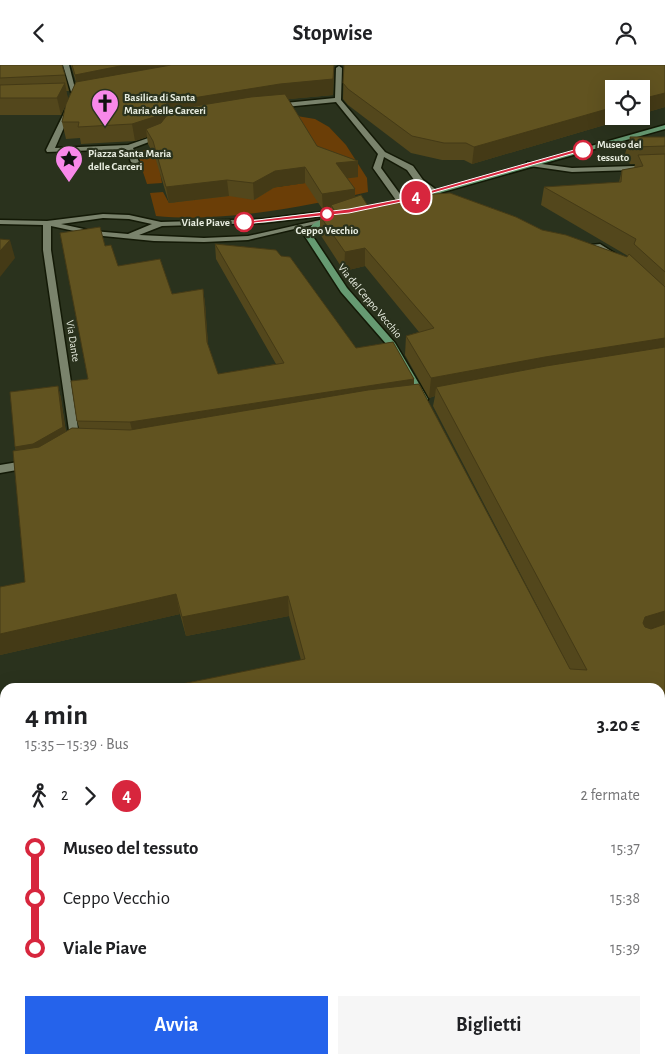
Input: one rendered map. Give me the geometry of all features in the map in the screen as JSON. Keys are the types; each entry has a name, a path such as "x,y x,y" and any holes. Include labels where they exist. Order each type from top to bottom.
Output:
{"street":[{"path":"66,65 75,95 50,150 129,147 160,136 164,129"},
{"path":"340,68 338,100 382,153 410,168 420,182 453,207"},
{"path":"67,95 83,93"},
{"path":"271,106 338,100"},
{"path":"393,202 435,193 530,164 665,127"},
{"path":"129,147 135,162"},
{"path":"382,153 378,168 401,201"},
{"path":"530,164 572,170 665,167"},
{"path":"0,222 47,223 103,216 129,217 161,224 263,221 353,210 320,222 248,238 154,239 93,233 47,223"},
{"name":"Via del Ceppo Vecchio","path":"320,222 312,228 308,235 321,259 344,291 392,345 425,402"},
{"name":"Via Dante","path":"47,223 46,243 76,443"},
{"path":"128,236 161,224"},
{"path":"575,249 600,247 612,254 625,266"},
{"path":"0,469 41,462"}],"shaded area":[{"path":"297,116 315,119 329,127 346,145 367,178 368,192 262,212 208,217 181,218 156,216 150,193 163,192 169,203 305,183"},
{"path":"151,149 170,152 160,172 162,183 147,184 136,151"}],"building":[{"path":"0,65 62,65 65,75 0,78"},
{"path":"72,65 125,65 75,75"},
{"path":"171,65 334,65 333,79 280,84 168,102 154,117 132,124 78,127 79,122 62,122 66,104 76,82"},
{"path":"344,65 665,65 665,93 650,97 650,80 605,80 605,110 474,147 466,143 444,143 412,136 348,89 343,83"},
{"path":"65,83 57,98 0,98 0,85"},
{"path":"285,94 317,146 358,161 336,163 355,189 322,194 305,167 275,171 253,183 227,180 166,187 153,141 146,129 161,123 171,110 251,97"},
{"path":"630,137 665,137 665,146 634,147"},
{"path":"665,154 665,272 634,244 636,239 544,187 621,182 622,170 643,166 638,155"},
{"path":"450,193 516,217 542,230 566,235 627,257 629,254 665,287 665,338 431,378 406,336 434,328 365,248 345,252 320,216 336,213 331,205 361,195 368,206 419,195"},
{"path":"100,227 105,246 111,245 118,266 160,259 172,294 203,289 207,342 218,374 284,363 215,244 276,250 281,256 290,257 356,348 393,342 414,379 130,422 77,421 71,381 88,379 60,233"},
{"path":"0,239 10,240 0,251"},
{"path":"665,347 665,611 645,617 643,623 645,627 651,629 665,624 665,683 187,683 305,659 288,596 182,617 176,594 0,634 0,587 25,582 13,451 39,447 72,428 130,430 368,390 419,384 570,669 587,670 436,387 546,366"},
{"path":"58,386 63,427 33,444 15,447 10,392"}],"bus line":[{"name":"4","path":"244,222 349,211 401,201 583,150"}],"place":[{"name":"Basilica di Santa Maria delle Carceri","path":"105,127"},
{"name":"Museo del tessuto","path":"583,150"},
{"name":"Piazza Santa Maria delle Carceri","path":"69,183"},
{"name":"Ceppo Vecchio","path":"327,214"},
{"name":"Viale Piave","path":"244,222"}]}
